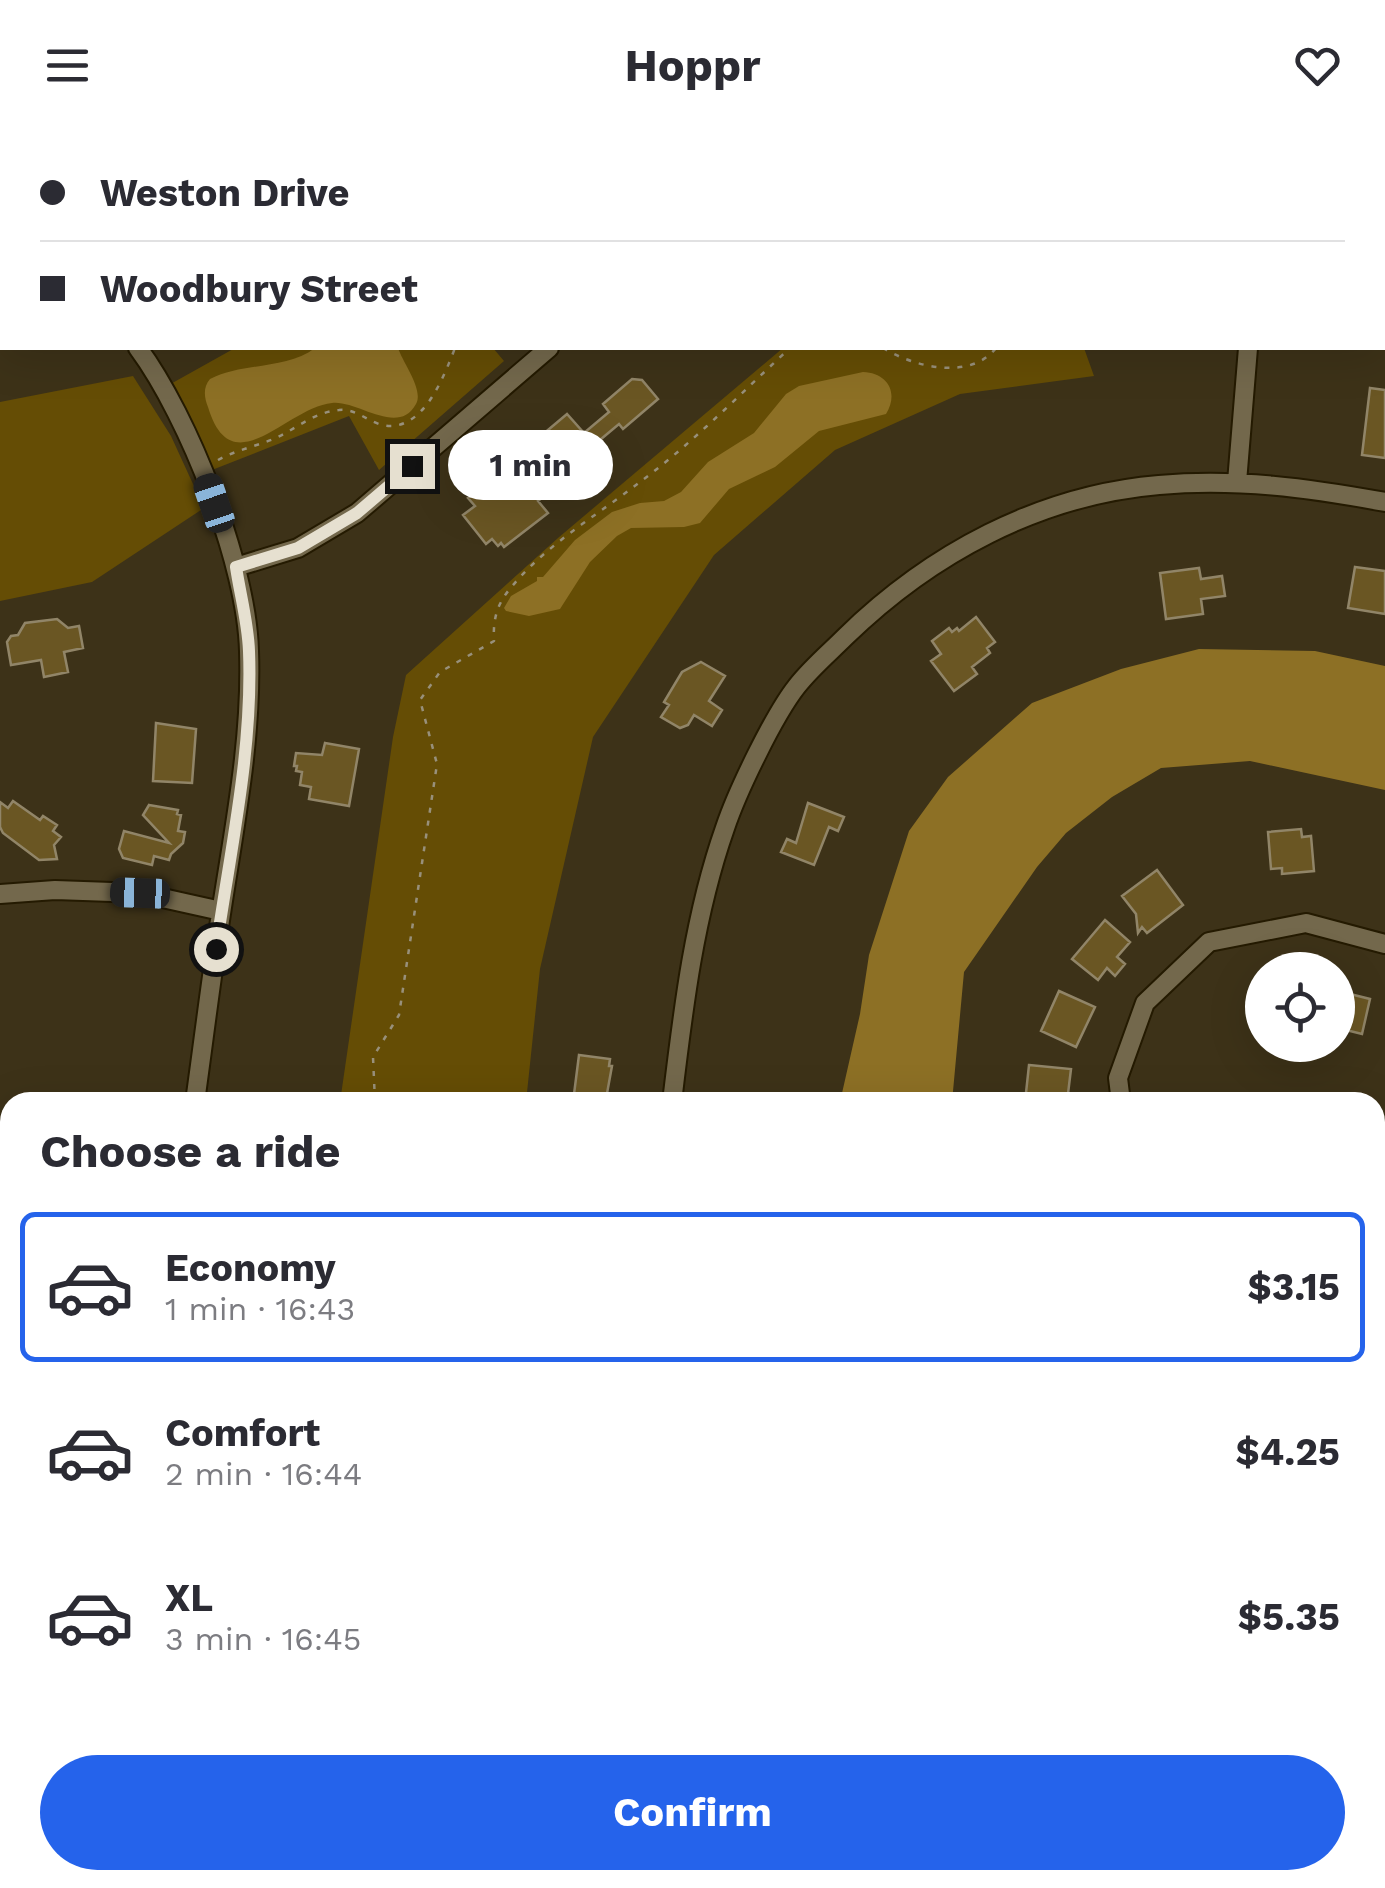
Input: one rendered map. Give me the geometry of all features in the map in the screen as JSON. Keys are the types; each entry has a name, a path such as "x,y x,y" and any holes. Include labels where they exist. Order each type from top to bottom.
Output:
{"street":[{"path":"139,350 190,438 236,567 250,648 240,794 195,1092"},
{"path":"236,567 298,548 357,513 547,350"},
{"path":"1237,482 1248,350"},
{"path":"673,1092 698,919 726,825 796,687 886,598 942,558 1030,514 1088,496 1157,485 1237,482 1303,486 1385,502"},
{"path":"0,894 55,890 140,893 222,911"},
{"path":"1119,1092 1118,1078 1145,1003 1209,942 1306,923 1385,944"}],"path":[{"path":"202,471 230,454 276,438 320,414 349,410 384,426 404,423 420,413 428,402 454,350"},
{"path":"375,1092 373,1057 399,1014 437,764 420,700 440,672 494,641 493,623 498,606 538,560 684,447 788,350"},
{"path":"887,350 899,358 939,368 971,364 995,350"}],"shaded area":[{"path":"231,350 495,350 504,361 379,470 349,416 212,470 167,386"},
{"path":"312,350 399,350 415,384 416,404 408,413 388,417 332,403 246,442 231,441 218,430 205,396 210,379"},
{"path":"781,350 1085,350 1094,376 960,394 835,450 714,555 593,737 540,969 527,1092 341,1092 393,737 406,675 558,538"},
{"path":"863,372 879,376 889,386 891,399 886,414 819,431 775,467 729,489 700,523 631,528 617,536 590,562 560,609 529,616 504,608 511,596 537,581 537,577 543,577 575,540 612,512 640,503 664,501 681,492 708,462 754,433 786,394 799,386"},
{"path":"133,376 171,436 204,508 92,582 0,601 0,402"},
{"path":"1199,649 1315,651 1385,666 1385,790 1250,761 1161,768 1112,797 1066,833 1037,867 964,972 953,1092 842,1092 869,955 909,831 948,777 1032,703 1121,669"}],"building":[{"path":"632,379 642,380 658,399 623,429 619,424 594,445 601,453 570,476 572,479 561,489 557,485 538,501 548,513 504,547 492,539 486,544 463,515 475,506 464,486 490,463 514,490 533,476 530,473 537,468 523,451 567,414 584,433 609,412 603,404"},
{"path":"1370,388 1385,390 1385,458 1362,455"},
{"path":"1355,567 1385,571 1385,614 1348,608"},
{"path":"1199,568 1201,579 1222,576 1225,596 1201,599 1203,614 1166,619 1160,573"},
{"path":"976,617 995,642 987,648 990,653 972,667 977,674 954,691 931,661 941,654 932,641 949,628 959,631"},
{"path":"57,619 68,628 79,626 83,648 64,652 68,672 44,677 41,660 11,665 7,642 11,636 18,635 25,623"},
{"path":"701,662 725,676 709,701 722,710 712,726 694,715 688,725 680,728 661,717 669,705 664,702 682,672"},
{"path":"156,723 196,729 192,783 153,781"},
{"path":"325,743 359,749 349,806 309,799 311,787 300,785 302,772 294,766 296,753 322,755"},
{"path":"13,801 40,820 43,816 57,825 53,831 61,837 54,845 57,859 39,860 3,833 0,802 8,808"},
{"path":"808,803 844,817 838,831 829,827 814,865 781,852 787,839 796,843"},
{"path":"149,805 178,810 178,831 185,832 183,843 169,860 154,856 152,865 123,858 119,849 124,831 169,843 143,815"},
{"path":"1301,829 1302,837 1311,836 1314,871 1282,874 1282,868 1271,869 1268,832"},
{"path":"1157,870 1183,905 1147,933 1142,927 1138,933 1136,914 1122,896"},
{"path":"1105,920 1130,942 1117,957 1125,964 1115,976 1107,968 1098,980 1072,959"},
{"path":"1059,991 1095,1007 1076,1047 1041,1031"},
{"path":"1355,995 1370,999 1362,1034 1355,1032"},
{"path":"579,1055 610,1059 607,1092 574,1092"},
{"path":"1029,1065 1071,1069 1068,1092 1026,1092"}],"route":[{"path":"216,949 247,722 250,648 236,567 298,548 357,513 412,466"}]}
